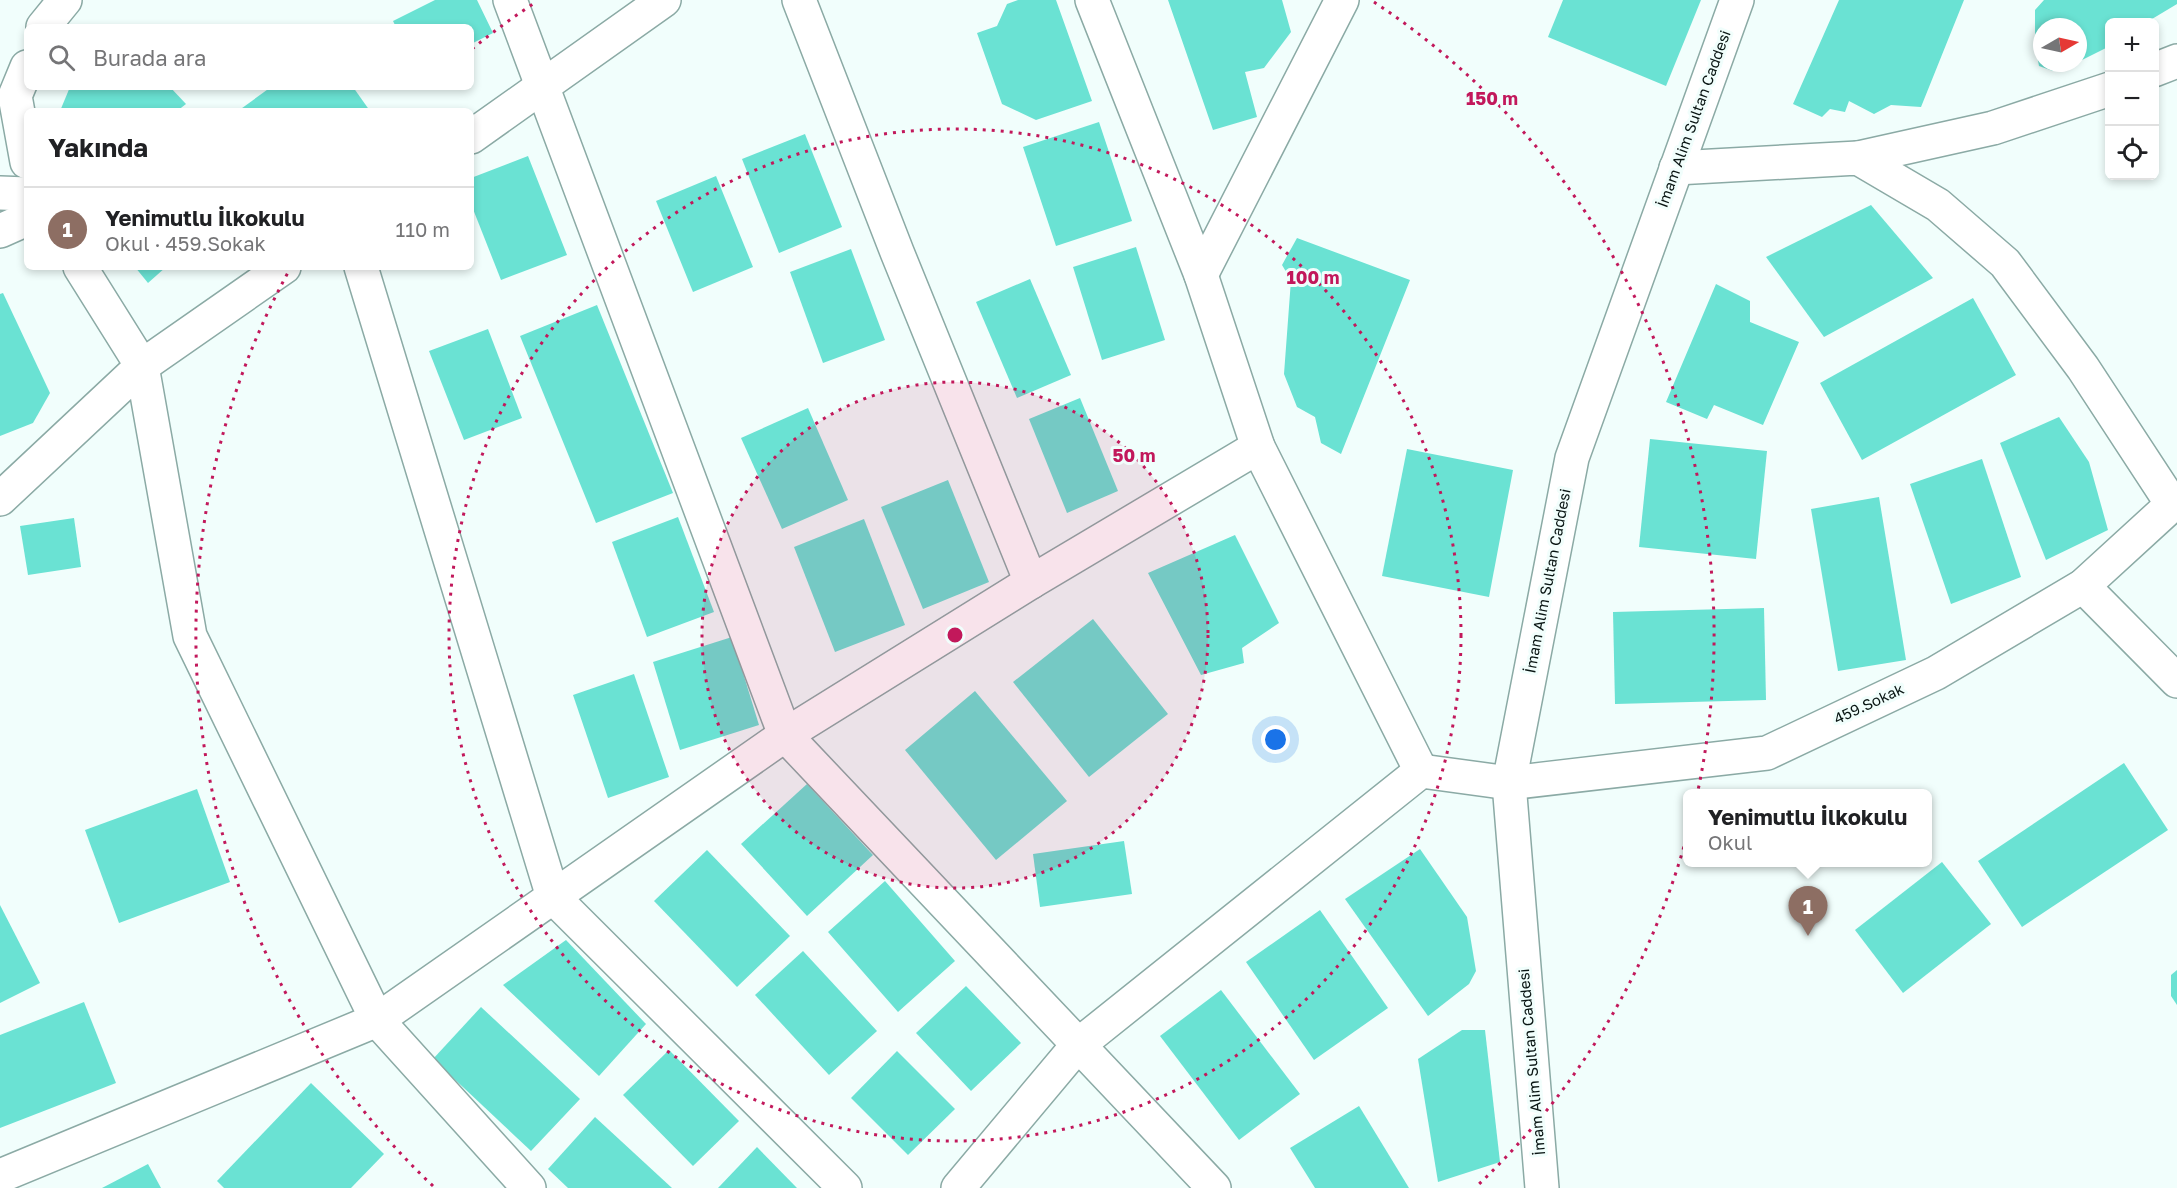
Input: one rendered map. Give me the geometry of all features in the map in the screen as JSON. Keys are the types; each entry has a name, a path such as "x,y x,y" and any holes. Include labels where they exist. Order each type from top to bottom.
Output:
{"street":[{"path":"45,24 65,0"},
{"path":"510,0 786,735 1077,1046 1214,1188"},
{"path":"474,135 664,0"},
{"path":"800,0 897,252 1031,582"},
{"path":"958,1188 1077,1046 1420,771 1258,447 1202,275 1092,0"},
{"path":"1202,275 1342,0"},
{"name":"İmam Alim Sultan Caddesi","path":"1542,1188 1509,783 1572,458 1737,0"},
{"path":"2159,68 2177,61"},
{"path":"14,82 24,144"},
{"path":"1676,168 1858,158 1994,128 2105,90"},
{"path":"1858,158 1938,205 2005,263 2083,368 2174,502"},
{"path":"0,193 24,194"},
{"path":"0,231 24,220"},
{"path":"82,270 142,366 190,636 377,1020 529,1188"},
{"path":"0,499 142,366 280,270"},
{"path":"362,270 553,897 845,1188"},
{"path":"0,1176 377,1020 786,735 1031,582 1258,447"},
{"name":"459.Sokak","path":"1420,771 1509,783 1767,753 1936,673 2083,586 2174,502"},
{"path":"2083,586 2177,681"}],"building":[{"path":"435,0 477,0 493,33 474,42 474,24 394,24 393,21"},
{"path":"1018,0 1056,0 1092,101 1036,120 1002,104 977,33 997,26 1007,4"},
{"path":"1168,0 1282,0 1291,32 1264,68 1245,72 1257,117 1213,130"},
{"path":"1563,0 1701,0 1666,86 1548,37"},
{"path":"1839,0 1964,0 1921,107 1891,105 1874,114 1849,101 1845,112 1830,109 1822,117 1793,104"},
{"path":"2044,0 2177,0 2177,4 2154,18 2105,18 2105,48 2087,58 2087,18 2035,18 2035,10"},
{"path":"69,90 173,90 186,104 181,108 61,108"},
{"path":"267,90 355,90 368,108 242,108"},
{"path":"1099,122 1132,221 1056,246 1023,147"},
{"path":"805,134 842,227 779,253 742,159"},
{"path":"528,156 567,255 501,280 474,212 474,177"},
{"path":"716,176 753,267 693,292 656,201"},
{"path":"1871,205 1933,278 1824,337 1766,257"},
{"path":"1297,238 1410,280 1341,454 1321,443 1315,417 1297,407 1284,374 1291,280 1282,265"},
{"path":"1136,247 1165,340 1102,360 1073,267"},
{"path":"851,249 885,340 823,363 790,272"},
{"path":"137,270 163,270 148,283"},
{"path":"1030,279 1071,375 1017,398 976,302"},
{"path":"1716,284 1750,301 1750,322 1799,342 1763,425 1714,405 1707,419 1666,402"},
{"path":"3,293 50,393 33,423 0,436 0,294"},
{"path":"1973,298 2016,375 1862,460 1820,383"},
{"path":"597,305 673,493 596,523 520,336"},
{"path":"488,329 522,418 464,440 429,351"},
{"path":"1080,398 1118,491 1067,513 1029,419"},
{"path":"808,408 848,500 782,529 741,438"},
{"path":"2059,417 2089,462 2108,530 2046,560 2000,443"},
{"path":"1650,439 1767,451 1756,559 1639,547"},
{"path":"1407,449 1513,470 1489,597 1382,576"},
{"path":"1982,459 2021,577 1951,604 1910,484"},
{"path":"948,480 989,582 923,609 881,507"},
{"path":"1879,497 1906,660 1838,671 1811,509"},
{"path":"678,517 714,612 647,637 612,542"},
{"path":"74,518 81,567 28,575 20,526"},
{"path":"864,519 905,625 835,652 794,547"},
{"path":"1235,535 1279,623 1242,648 1244,663 1201,675 1148,573"},
{"path":"1764,608 1766,700 1615,704 1613,612"},
{"path":"1093,619 1168,714 1089,777 1013,682"},
{"path":"732,637 759,725 680,750 653,662"},
{"path":"634,674 669,777 608,798 573,695"},
{"path":"975,691 1067,801 996,860 905,750"},
{"path":"2124,763 2168,830 2022,927 1978,861"},
{"path":"807,784 873,855 807,916 741,844"},
{"path":"197,789 230,882 119,923 85,830"},
{"path":"1124,841 1132,894 1040,907 1033,854"},
{"path":"1420,849 1467,917 1476,971 1469,984 1428,1016 1345,899"},
{"path":"707,850 790,936 737,987 654,901"},
{"path":"1942,862 1991,924 1903,993 1855,930"},
{"path":"885,881 955,961 898,1012 828,932"},
{"path":"0,905 40,983 0,1003"},
{"path":"1320,910 1388,1008 1314,1060 1246,962"},
{"path":"566,940 646,1024 599,1076 503,985"},
{"path":"803,951 877,1031 829,1075 755,995"},
{"path":"2177,970 2177,1005 2171,996 2171,975"},
{"path":"966,986 1021,1043 971,1091 916,1033"},
{"path":"1221,990 1300,1094 1239,1140 1160,1036"},
{"path":"84,1002 116,1083 0,1128 0,1035"},
{"path":"481,1007 580,1099 531,1151 433,1059"},
{"path":"1462,1030 1485,1030 1500,1162 1438,1182 1418,1059"},
{"path":"669,1050 739,1121 693,1166 623,1095"},
{"path":"897,1051 955,1109 908,1155 851,1098"},
{"path":"311,1083 384,1154 351,1188 224,1188 217,1181"},
{"path":"1359,1106 1409,1188 1315,1188 1290,1148"},
{"path":"595,1117 672,1188 568,1188 548,1169"},
{"path":"757,1147 797,1188 718,1188"},
{"path":"148,1164 161,1188 102,1188"}],"place":[{"name":"Yenimutlu İlkokulu","path":"1808,936"}]}
